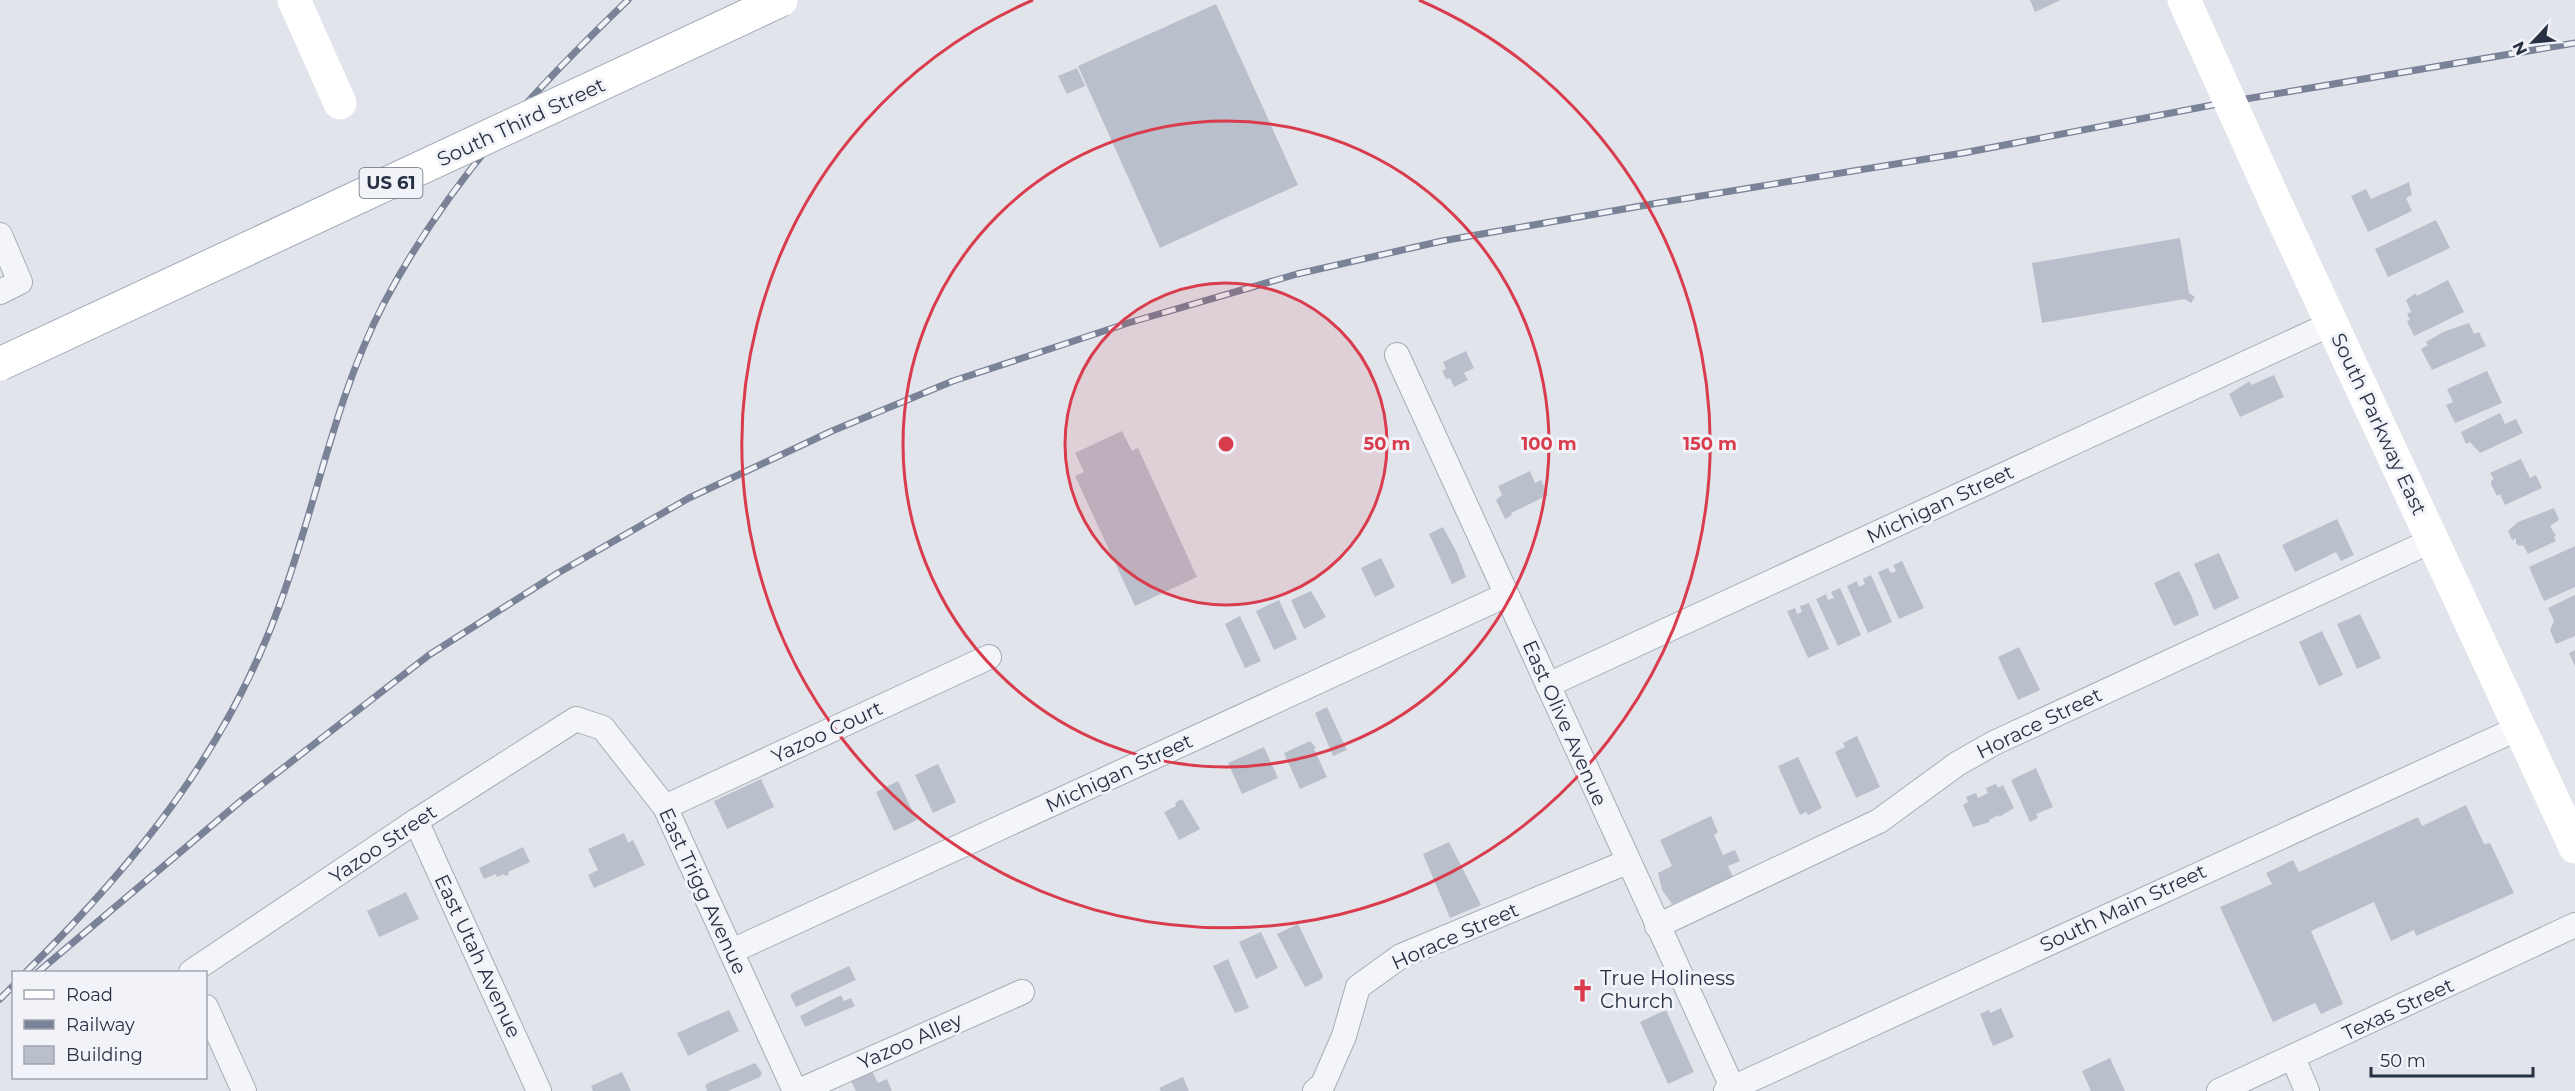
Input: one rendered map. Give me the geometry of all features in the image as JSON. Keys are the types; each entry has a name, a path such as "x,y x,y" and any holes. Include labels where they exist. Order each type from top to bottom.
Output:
{"main road":[{"path":"294,0 340,103"},
{"name":"South Third Street","path":"0,364 781,0"},
{"name":"South Parkway East","path":"2184,0 2277,206 2575,847"}],"street":[{"path":"0,235 21,282 0,292"},
{"name":"Michigan Street","path":"1548,685 2333,323"},
{"name":"East Olive Avenue","path":"1397,355 1731,1090"},
{"name":"Horace Street","path":"1657,926 1879,821 1957,764 1994,743 2433,540"},
{"name":"Michigan Street","path":"732,951 1506,595"},
{"name":"Yazoo Court","path":"665,807 989,657"},
{"name":"East Trigg Avenue","path":"576,719 603,728 665,807 797,1091"},
{"name":"Yazoo Street","path":"192,971 416,821 576,719"},
{"name":"South Main Street","path":"1731,1090 2521,727"},
{"name":"East Utah Avenue","path":"416,821 539,1091"},
{"name":"Horace Street","path":"1315,1091 1323,1084 1344,1035 1358,987 1401,956 1628,862"},
{"name":"Texas Street","path":"2219,1091 2575,925"},
{"name":"Yazoo Alley","path":"797,1091 1022,992"},
{"path":"207,1009 244,1091"},
{"path":"2293,1058 2307,1091"}],"building":[{"path":"2030,0 2061,0 2035,12"},
{"path":"1216,4 1298,185 1160,248 1078,66"},
{"path":"1077,68 1085,86 1067,94 1058,76"},
{"path":"2409,182 2412,195 2406,198 2412,211 2368,232 2351,196 2366,189 2371,199"},
{"path":"2436,220 2450,248 2388,277 2375,249"},
{"path":"2180,238 2189,293 2195,297 2191,303 2185,299 2042,323 2032,263"},
{"path":"2448,280 2464,312 2414,336 2407,321 2410,320 2407,314 2411,312 2406,300 2416,293 2417,296"},
{"path":"2469,323 2474,334 2479,332 2486,346 2432,370 2421,349 2428,345 2426,342 2443,332"},
{"path":"1466,351 1474,368 1464,373 1468,380 1454,387 1450,378 1446,379 1442,371 1446,369 1443,362"},
{"path":"2487,371 2502,403 2455,423 2446,405 2453,402 2447,389"},
{"path":"2274,375 2284,397 2240,417 2229,394 2250,381 2251,385"},
{"path":"2500,413 2505,424 2516,419 2523,433 2480,453 2470,442 2466,444 2461,432"},
{"path":"1122,431 1132,451 1138,448 1197,577 1135,606 1075,476 1084,472 1075,453"},
{"path":"2521,459 2530,478 2536,475 2542,488 2505,505 2500,494 2497,496 2491,484 2494,479 2490,473"},
{"path":"1530,471 1535,483 1541,480 1548,495 1511,513 1512,515 1505,519 1496,500 1502,495 1498,486"},
{"path":"2554,508 2559,520 2550,526 2556,536 2554,537 2556,541 2528,554 2523,545 2516,544 2516,538 2512,540 2508,531 2518,522"},
{"path":"2337,519 2354,555 2341,561 2336,552 2295,572 2282,545"},
{"path":"1443,527 1457,553 1466,577 1452,584 1429,534"},
{"path":"2575,546 2575,587 2544,601 2529,567"},
{"path":"2219,553 2239,598 2214,610 2194,564"},
{"path":"1381,558 1395,587 1375,597 1361,568"},
{"path":"1902,561 1924,608 1899,619 1878,572 1888,568 1891,573 1896,571 1893,565"},
{"path":"2179,571 2199,615 2174,626 2154,583"},
{"path":"1871,575 1892,622 1868,633 1847,586 1857,581 1859,587 1865,584 1863,579"},
{"path":"1840,588 1861,635 1838,646 1816,599 1826,594 1828,600 1834,598 1831,592"},
{"path":"1311,591 1326,617 1304,629 1291,600"},
{"path":"2575,595 2575,636 2556,644 2550,630 2554,621 2548,608"},
{"path":"1279,600 1297,639 1274,650 1256,611"},
{"path":"1809,603 1829,649 1808,658 1787,611 1795,608 1797,614 1802,612 1800,606"},
{"path":"2360,614 2381,658 2357,669 2337,624"},
{"path":"1240,616 1261,661 1245,668 1225,624"},
{"path":"2322,631 2343,675 2319,686 2299,642"},
{"path":"2019,647 2040,690 2018,700 1998,657"},
{"path":"2575,650 2575,666 2569,653"},
{"path":"1327,707 1347,750 1333,756 1315,713"},
{"path":"1857,736 1880,787 1856,798 1835,752 1845,747 1843,743"},
{"path":"1310,741 1316,748 1314,749 1327,777 1300,789 1284,753"},
{"path":"1264,747 1278,778 1242,794 1228,763"},
{"path":"1798,757 1822,808 1808,815 1806,812 1800,815 1778,766"},
{"path":"938,764 956,802 933,813 915,775"},
{"path":"2036,768 2053,807 2036,814 2038,818 2030,822 2011,780"},
{"path":"761,779 774,807 727,829 714,801"},
{"path":"898,781 917,820 894,831 876,792"},
{"path":"1996,784 1998,788 2003,785 2014,808 1989,820 1990,822 1973,827 1963,805 1968,802 1966,797 1976,793 1978,798 1988,793 1986,788"},
{"path":"1182,799 1200,829 1179,840 1164,812 1176,806 1175,803"},
{"path":"2466,805 2484,844 2490,843 2514,893 2416,936 2414,930 2391,941 2374,902 2311,931 2343,1004 2321,1014 2315,1003 2273,1022 2220,907 2272,884 2266,873 2293,860 2299,872 2418,817 2422,826"},
{"path":"1711,816 1718,832 1714,835 1723,855 1735,850 1740,861 1728,866 1733,877 1672,904 1662,890 1658,873 1672,866 1660,840"},
{"path":"624,833 628,843 633,840 645,865 594,888 588,875 598,870 588,849"},
{"path":"1449,842 1481,905 1450,918 1423,854"},
{"path":"523,847 530,862 508,872 509,875 504,874 497,877 496,874 484,879 479,868"},
{"path":"406,892 419,919 379,937 367,911"},
{"path":"1298,924 1323,976 1322,979 1305,987 1277,934"},
{"path":"1261,932 1278,968 1256,979 1239,942"},
{"path":"1228,959 1249,1008 1235,1013 1213,966"},
{"path":"849,966 856,980 796,1007 790,995"},
{"path":"841,995 844,1001 851,998 855,1006 805,1027 800,1016"},
{"path":"2001,1008 2014,1037 1993,1046 1980,1014"},
{"path":"729,1010 739,1031 688,1056 677,1033"},
{"path":"1666,1010 1694,1072 1668,1084 1640,1022"},
{"path":"2110,1058 2125,1091 2091,1091 2082,1071"},
{"path":"755,1063 762,1073 760,1077 728,1091 707,1091 705,1085 710,1082"},
{"path":"871,1069 878,1083 887,1079 892,1091 856,1091 850,1079"},
{"path":"622,1072 631,1091 593,1091 591,1086"},
{"path":"1183,1077 1189,1091 1161,1091 1159,1088"}],"railway":[{"path":"27,971 67,931 141,846 206,755 234,706 259,655 281,601 352,375 384,303 409,259 435,218 493,141 558,70 628,0"},
{"path":"39,971 242,800 429,655 558,573 689,498 832,431 953,381 1128,323 1297,274 1442,241 1963,153 2228,102 2575,43"},
{"path":"0,999 12,987"}],"place":[{"name":"True Holiness Church","path":"1582,990"}]}
